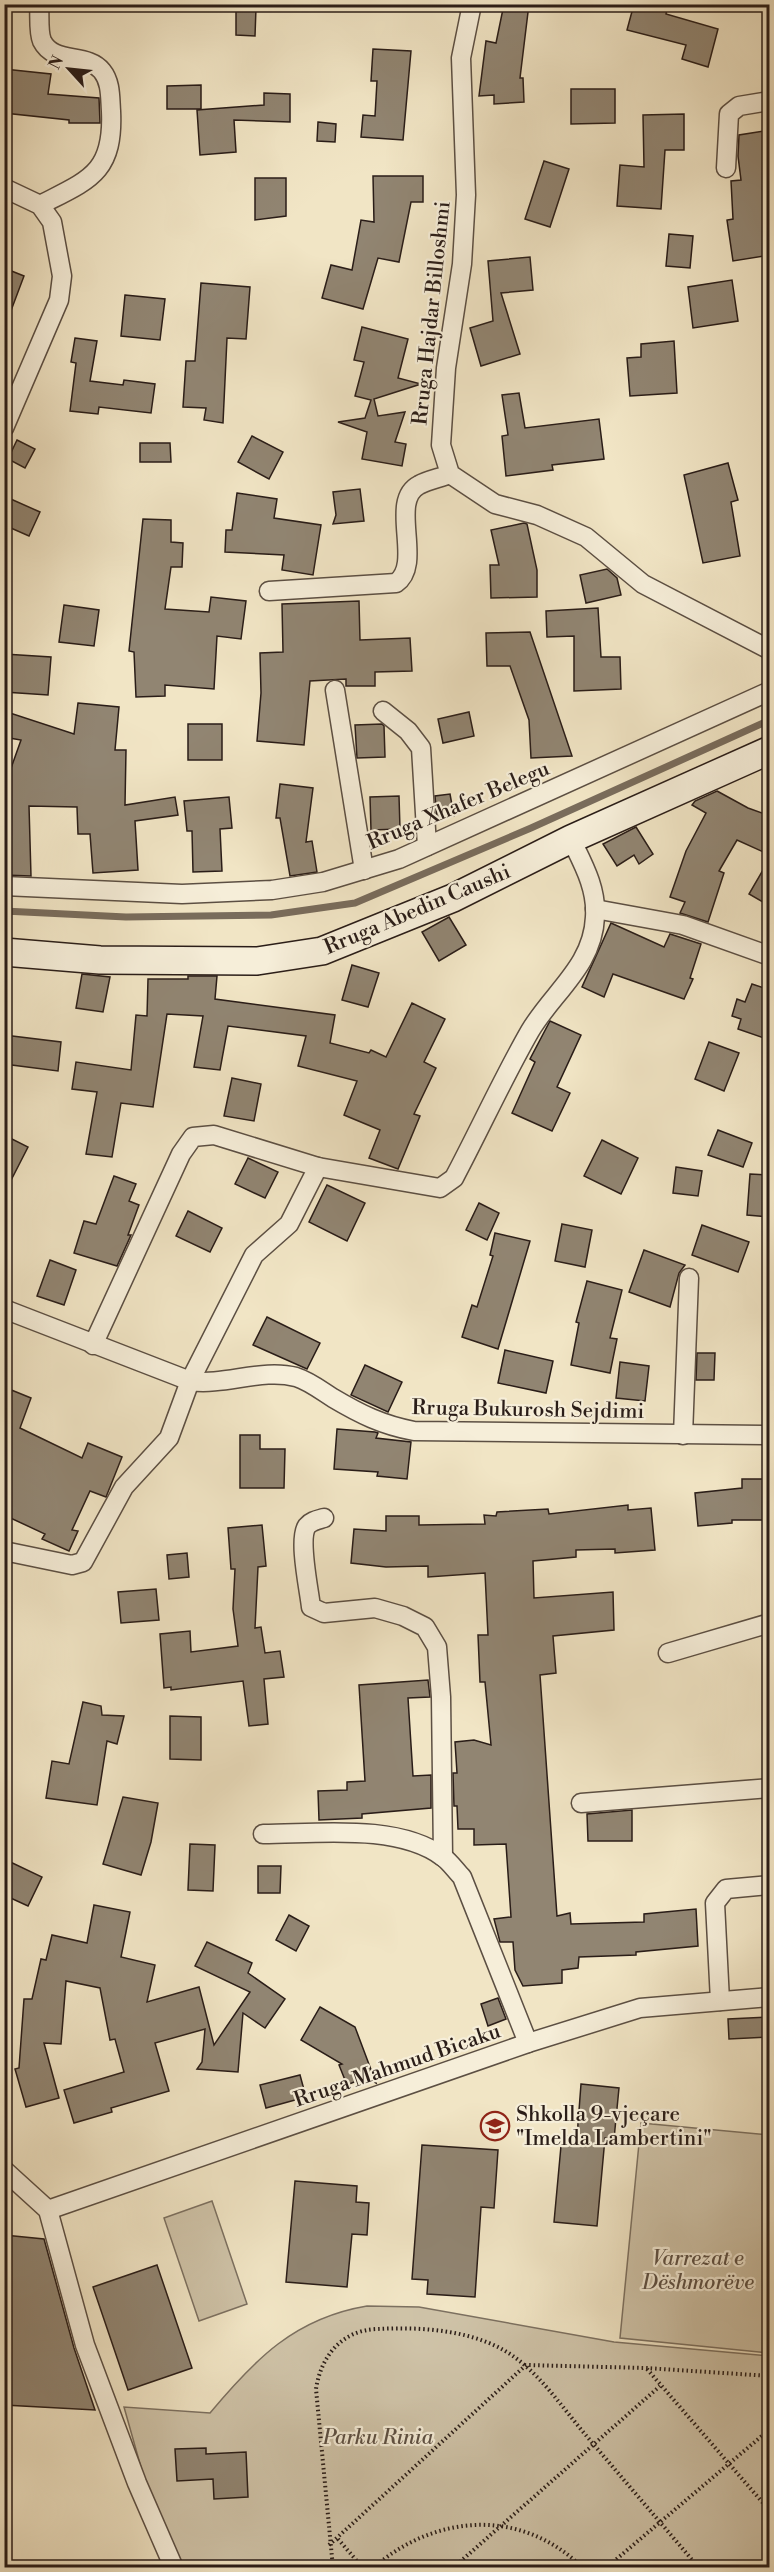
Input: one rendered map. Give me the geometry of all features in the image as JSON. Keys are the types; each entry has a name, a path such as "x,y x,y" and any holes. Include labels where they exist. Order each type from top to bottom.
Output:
{"main road":[{"name":"Rruga Abedin Caushi","path":"4,952 100,960 257,961 322,951 453,898 571,839 770,750"}],"street":[{"path":"39,4 41,41 50,51 60,56 93,63 102,70 109,84 111,120 109,149 101,166 90,179 40,205"},
{"name":"Rruga Hajdar Billoshmi","path":"450,474 441,446 447,368 462,264 466,195 461,58 472,4"},
{"path":"726,168 729,114 733,109 770,101"},
{"path":"4,188 40,205 52,222 62,276 59,300 4,428"},
{"path":"269,591 396,583 403,578 407,566 406,512 409,497 417,485 450,474 495,504 537,514 586,537 643,584 770,650"},
{"path":"335,690 364,870"},
{"name":"Rruga Xhafer Belegu","path":"4,885 182,894 261,891 323,882 399,859 770,691"},
{"path":"383,711 408,731 421,748 427,846"},
{"path":"93,1345 181,1154 193,1137 214,1135 318,1167 440,1188 447,1186 454,1178 531,1029 580,967 591,940 595,909 592,884 571,839"},
{"path":"595,909 683,925 770,956"},
{"path":"4,1551 72,1565 83,1562 124,1487 169,1438 190,1381 254,1255 289,1224 318,1167"},
{"path":"683,1435 689,1278"},
{"name":"Rruga Bukurosh Sejdimi","path":"4,1309 190,1381 206,1383 282,1374 299,1378 367,1418 385,1426 414,1431 770,1435"},
{"path":"324,1518 312,1522 305,1528 303,1540 311,1606 324,1613 375,1608 403,1616 425,1627 437,1647 441,1697 443,1857"},
{"path":"668,1653 770,1623"},
{"path":"581,1803 770,1788"},
{"path":"263,1834 388,1835 417,1844 443,1857 462,1877 528,2043"},
{"path":"720,2001 715,1903 726,1889 770,1885"},
{"name":"Rruga Mahmud Bicaku","path":"48,2210 528,2043 640,2008 770,1997"},
{"path":"4,2170 48,2210 85,2345 137,2483 174,2568"}],"path":[{"path":"333,2568 329,2545 316,2389 319,2370 339,2341 372,2329 420,2328 484,2342 526,2365 699,2568"},
{"path":"329,2545 526,2365 646,2368 770,2376"},
{"path":"646,2368 770,2511"},
{"path":"453,2568 498,2526 660,2386"},
{"path":"606,2568 770,2428"},
{"path":"373,2568 408,2542 442,2528 469,2524 524,2531 549,2542 583,2568"},
{"path":"338,2539 363,2568"}],"green space":[{"name":"Varrezat e Dëshmorëve","path":"641,2123 769,2135 769,2353 620,2338"},
{"path":"212,2201 247,2304 199,2321 164,2218"},
{"name":"Parku Rinia","path":"367,2306 419,2307 614,2342 769,2356 769,2567 183,2567 144,2478 124,2407 210,2413 243,2375 278,2344 318,2320"}],"building":[{"path":"504,4 529,4 520,78 523,78 524,102 494,104 494,95 479,96 486,41 496,43"},
{"path":"634,4 668,4 666,14 718,29 708,67 682,59 686,45 627,30"},
{"path":"236,7 256,8 255,36 236,35"},
{"path":"373,49 411,51 403,140 361,137 363,115 375,116 377,81 371,81"},
{"path":"4,69 51,74 48,94 99,98 100,123 69,123 69,120 4,113"},
{"path":"201,85 201,109 167,109 167,86"},
{"path":"571,89 615,89 615,123 571,124"},
{"path":"264,93 290,94 290,122 234,120 236,152 200,155 197,110 264,105"},
{"path":"684,114 684,150 665,150 661,209 617,206 620,165 644,167 643,115"},
{"path":"318,122 336,124 335,142 317,141"},
{"path":"770,130 770,172 767,172 770,255 733,261 727,220 733,219 731,181 741,180 738,156 739,135"},
{"path":"544,161 569,169 550,227 525,219"},
{"path":"373,176 423,176 423,202 411,202 399,262 378,258 363,309 322,298 331,265 352,270 361,220 374,222"},
{"path":"255,178 286,178 286,216 255,220"},
{"path":"669,234 693,236 690,268 666,266"},
{"path":"530,257 533,290 501,293 520,354 481,366 470,328 493,321 488,261"},
{"path":"4,268 24,276 6,324 4,323"},
{"path":"732,280 738,321 693,328 688,287"},
{"path":"201,283 250,287 246,339 227,338 223,423 204,420 206,408 183,407 186,361 195,361"},
{"path":"125,295 165,299 160,340 121,336"},
{"path":"362,327 408,339 398,378 421,384 374,399 378,416 405,412 395,442 406,444 402,466 362,459 367,432 338,422 365,418 371,400 355,396 364,362 354,360"},
{"path":"75,338 97,341 90,381 123,385 124,380 155,384 151,413 99,407 98,414 70,411 76,363 71,362"},
{"path":"674,341 677,393 630,396 627,358 641,357 641,344"},
{"path":"519,393 525,428 599,419 604,459 552,465 553,470 506,476 502,436 508,435 502,395"},
{"path":"252,436 283,452 269,479 238,462"},
{"path":"17,440 35,449 25,468 8,459"},
{"path":"140,443 170,443 171,462 140,462"},
{"path":"728,463 738,500 731,502 740,556 703,563 684,475"},
{"path":"360,489 364,521 333,524 336,515 333,492"},
{"path":"237,493 277,499 274,518 321,525 313,575 282,570 284,555 225,552 226,530 232,530"},
{"path":"4,496 40,512 29,536 4,525"},
{"path":"143,519 171,520 171,542 183,543 182,567 171,567 165,609 209,612 211,597 246,601 241,639 217,636 214,689 165,685 165,696 136,697 134,652 129,651"},
{"path":"527,524 537,570 537,597 491,598 490,565 499,565 491,530"},
{"path":"607,569 617,578 621,595 586,603 580,575"},
{"path":"359,601 360,640 410,638 412,671 375,672 375,686 346,686 346,679 310,681 304,745 257,741 261,693 260,653 283,652 282,604"},
{"path":"64,605 99,610 94,646 59,642"},
{"path":"598,608 601,657 620,657 621,689 574,691 574,636 547,637 546,611"},
{"path":"530,632 572,756 531,758 529,720 510,666 487,666 486,633"},
{"path":"4,654 51,657 48,695 4,692"},
{"path":"78,703 119,707 115,750 126,750 125,805 175,797 178,815 135,821 138,870 93,873 90,834 78,834 77,807 29,806 31,876 4,875 4,772 10,771 21,740 4,737 4,711 74,734"},
{"path":"469,712 474,736 443,743 438,719"},
{"path":"188,724 222,724 222,760 188,760"},
{"path":"382,724 384,726 385,757 357,758 355,725"},
{"path":"280,784 313,788 306,842 312,841 317,872 290,876 280,818 276,818"},
{"path":"717,791 748,808 770,816 770,855 737,840 719,871 724,873 708,922 680,913 685,902 670,897 686,851 706,813 692,805 695,801"},
{"path":"450,794 454,816 437,819 435,796"},
{"path":"399,796 400,829 371,830 370,797"},
{"path":"229,797 232,828 220,829 222,871 193,872 192,831 187,831 184,801"},
{"path":"636,827 653,854 639,864 634,855 617,866 603,844"},
{"path":"770,858 770,906 749,894"},
{"path":"449,917 466,945 439,961 422,932"},
{"path":"611,923 664,947 670,934 701,944 690,978 693,979 684,999 613,974 604,997 582,987"},
{"path":"352,965 379,973 368,1007 342,1000"},
{"path":"82,974 110,977 103,1012 76,1008"},
{"path":"188,976 217,976 215,999 335,1015 330,1043 369,1053 371,1050 386,1057 412,1003 445,1019 424,1062 436,1068 414,1114 420,1116 398,1169 369,1158 380,1130 344,1115 357,1081 298,1066 306,1036 228,1026 220,1070 194,1067 203,1016 167,1014 153,1107 121,1103 112,1157 86,1154 97,1092 72,1089 76,1062 131,1070 136,1015 147,1016 148,979 188,979"},
{"path":"752,984 770,990 770,1040 738,1029 741,1019 732,1016 737,999 745,1002"},
{"path":"550,1021 581,1035 557,1087 570,1093 552,1131 512,1113 535,1062 530,1059"},
{"path":"4,1035 61,1042 58,1071 4,1064"},
{"path":"709,1042 739,1053 724,1091 695,1079"},
{"path":"232,1078 261,1084 254,1121 224,1116"},
{"path":"718,1130 752,1143 743,1167 708,1155"},
{"path":"4,1135 28,1147 4,1194"},
{"path":"602,1140 638,1158 621,1194 584,1176"},
{"path":"248,1158 278,1172 265,1198 235,1184"},
{"path":"676,1167 702,1171 698,1196 673,1193"},
{"path":"750,1174 770,1175 770,1217 747,1215"},
{"path":"114,1176 136,1184 129,1201 139,1205 128,1235 131,1235 117,1266 74,1253 84,1221 96,1224"},
{"path":"327,1185 365,1203 347,1241 309,1222"},
{"path":"479,1203 499,1213 487,1240 466,1230"},
{"path":"188,1211 222,1228 210,1252 176,1236"},
{"path":"562,1224 592,1230 585,1267 555,1261"},
{"path":"702,1225 749,1242 738,1272 692,1255"},
{"path":"495,1233 530,1241 498,1349 462,1337 472,1305 477,1307 493,1256 490,1255"},
{"path":"644,1250 685,1265 679,1273 670,1307 629,1292"},
{"path":"50,1260 76,1270 64,1305 37,1296"},
{"path":"587,1281 622,1290 610,1338 617,1339 610,1373 571,1365 579,1323 576,1322"},
{"path":"267,1317 320,1343 307,1369 253,1345"},
{"path":"505,1350 553,1361 546,1393 498,1383"},
{"path":"697,1353 715,1353 714,1380 696,1380"},
{"path":"620,1362 649,1366 645,1401 616,1398"},
{"path":"365,1365 402,1382 388,1412 351,1395"},
{"path":"4,1387 31,1398 20,1428 82,1458 88,1443 122,1457 106,1497 90,1491 72,1530 78,1531 69,1551 42,1539 45,1534 4,1515"},
{"path":"337,1429 375,1432 378,1433 376,1438 411,1442 407,1479 377,1476 378,1472 334,1469"},
{"path":"240,1435 260,1435 260,1449 285,1449 284,1488 240,1488"},
{"path":"742,1479 770,1479 770,1520 732,1520 732,1523 698,1526 695,1493 742,1488"},
{"path":"628,1505 628,1510 651,1508 655,1550 615,1553 615,1549 576,1550 576,1557 533,1561 534,1598 613,1592 614,1630 553,1636 556,1673 540,1675 557,1916 570,1913 571,1924 644,1922 644,1914 696,1909 698,1946 636,1952 636,1955 579,1957 578,1968 562,1970 562,1983 523,1986 515,1970 513,1942 500,1942 494,1919 511,1917 506,1844 474,1845 474,1829 458,1829 457,1806 454,1806 453,1773 457,1773 455,1742 474,1740 491,1745 485,1682 480,1682 478,1635 488,1635 485,1573 428,1577 428,1566 386,1567 351,1563 354,1529 386,1531 386,1516 419,1516 419,1525 485,1524 484,1515 496,1516 497,1512 548,1509 549,1514"},
{"path":"262,1525 266,1566 258,1567 255,1628 261,1627 265,1653 280,1651 284,1677 264,1679 268,1724 249,1726 243,1681 171,1690 171,1687 164,1688 160,1634 190,1631 191,1652 238,1646 233,1609 235,1569 231,1569 228,1528"},
{"path":"187,1553 189,1577 169,1579 167,1555"},
{"path":"156,1589 159,1620 121,1623 118,1592"},
{"path":"428,1680 430,1697 408,1698 413,1776 431,1775 431,1808 362,1814 362,1818 319,1820 318,1791 347,1790 347,1782 365,1781 359,1685"},
{"path":"83,1702 101,1706 102,1715 124,1716 117,1744 107,1741 97,1805 46,1798 52,1761 69,1764"},
{"path":"170,1716 201,1717 201,1760 170,1759"},
{"path":"123,1797 158,1803 151,1842 141,1875 103,1864"},
{"path":"632,1810 632,1841 588,1841 587,1814"},
{"path":"190,1844 215,1845 213,1891 188,1890"},
{"path":"4,1859 42,1877 28,1906 4,1895"},
{"path":"258,1866 281,1866 280,1893 258,1893"},
{"path":"94,1905 130,1912 121,1957 155,1965 147,2002 199,1987 214,2045 250,1992 195,1966 207,1942 252,1963 248,1973 285,1999 265,2028 243,2013 238,2072 197,2069 202,2062 205,2029 155,2043 169,2091 111,2108 112,2112 74,2123 64,2090 124,2072 115,2039 110,2040 100,1988 66,1981 61,2044 44,2043 59,2098 26,2107 15,2069 19,2068 24,1999 32,1999 41,1959 46,1960 52,1935 87,1943"},
{"path":"289,1915 309,1926 296,1951 276,1940"},
{"path":"498,1998 506,2019 488,2026 481,2004"},
{"path":"320,2007 355,2027 376,2083 366,2077 347,2085 339,2065 342,2064 301,2040"},
{"path":"770,2017 770,2037 729,2039 728,2019"},
{"path":"300,2075 306,2097 266,2108 260,2085"},
{"path":"581,2084 619,2088 614,2139 605,2138 597,2226 554,2222 562,2135 577,2137"},
{"path":"422,2145 498,2150 494,2208 481,2207 475,2297 427,2294 428,2280 412,2279"},
{"path":"295,2181 357,2186 356,2202 369,2203 367,2235 352,2234 347,2287 286,2282"},
{"path":"4,2235 44,2239 74,2348 95,2410 4,2405"},
{"path":"157,2265 192,2368 128,2390 93,2287"},
{"path":"206,2448 206,2454 246,2452 248,2497 214,2499 213,2479 177,2481 175,2449"}],"waterway":[{"path":"4,911 126,917 271,915 355,903 531,828 770,720"}],"place":[{"name":"Shkolla 9-vjeçare \"Imelda Lambertini\"","path":"495,2126"}]}
